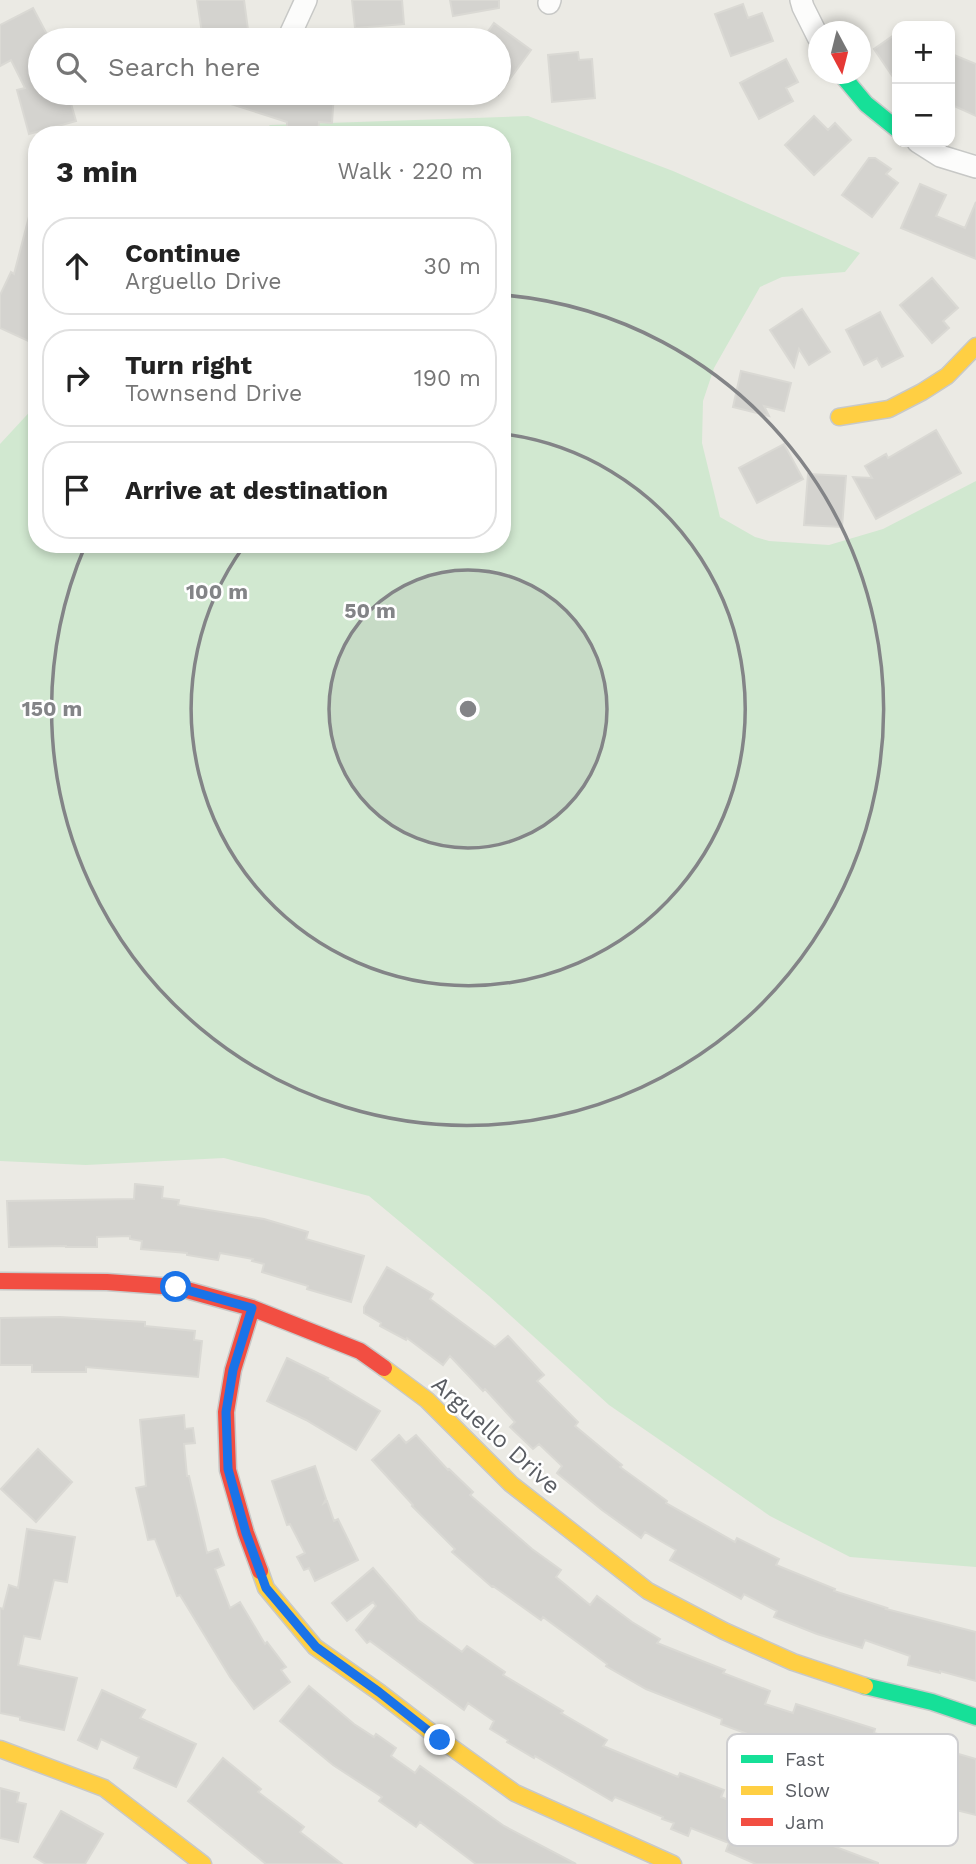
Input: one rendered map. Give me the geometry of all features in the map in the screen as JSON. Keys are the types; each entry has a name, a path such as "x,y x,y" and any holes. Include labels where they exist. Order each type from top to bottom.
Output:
{"street":[{"path":"293,28 306,0"},
{"path":"801,0 810,21"},
{"path":"848,84 876,116 892,126"},
{"path":"926,147 940,156 976,167"},
{"path":"839,416 889,410 947,376 976,346"},
{"name":"Arguello Drive","path":"0,1281 107,1282 176,1287 252,1308 360,1351 427,1400 511,1484 648,1591 724,1631 793,1662 862,1685 976,1717"},
{"path":"252,1308 233,1370 226,1412 228,1469 246,1533 266,1588 316,1647 515,1793 673,1864"},
{"path":"0,1749 104,1788 203,1864"}],"green space":[{"path":"528,116 673,171 860,253 845,272 782,277 760,287 714,368 703,401 702,443 720,517 755,537 769,541 829,545 883,529 976,481 976,1567 850,1557 770,1516 609,1405 489,1296 369,1196 224,1158 86,1165 0,1161 0,444 28,414 28,553 511,553 511,126 270,125"}],"building":[{"path":"197,0 244,0 248,28 201,28"},
{"path":"352,0 402,0 404,24 355,28"},
{"path":"450,0 499,0 499,8 453,16"},
{"path":"743,4 748,18 762,13 773,41 731,56 715,14"},
{"path":"33,8 44,28 28,28 28,105 71,105 76,121 58,126 28,126 28,130 17,90 25,88 11,60 0,66 0,25"},
{"path":"511,35 531,50 511,78"},
{"path":"892,36 892,76 874,49"},
{"path":"578,52 579,60 592,59 595,98 552,102 548,55"},
{"path":"955,55 976,64 976,116 955,106"},
{"path":"786,59 798,82 786,88 793,101 759,119 740,83"},
{"path":"234,105 333,105 332,123 319,122 319,126 287,126 287,122"},
{"path":"814,116 828,130 835,123 851,140 814,175 785,145"},
{"path":"869,158 875,158 891,169 886,174 898,183 872,217 842,195"},
{"path":"920,184 946,195 936,216 965,228 976,202 976,259 901,228"},
{"path":"28,220 28,341 0,328 0,295 11,272 14,274"},
{"path":"932,278 958,308 943,321 949,328 932,343 900,305"},
{"path":"802,309 830,352 809,365 799,349 794,367 770,330"},
{"path":"880,312 903,356 882,367 877,358 864,365 846,330"},
{"path":"741,371 791,383 784,411 764,406 769,416 733,407"},
{"path":"936,430 961,473 876,519 853,477 872,478 865,466 886,454 888,458"},
{"path":"784,444 803,479 757,503 739,468"},
{"path":"808,474 846,476 842,527 804,525"},
{"path":"135,1184 163,1187 162,1198 179,1200 178,1205 264,1219 308,1232 306,1239 364,1256 351,1302 262,1272 264,1264 252,1261 253,1259 220,1253 218,1260 187,1253 141,1249 142,1241 130,1239 130,1236 97,1237 97,1247 9,1247 7,1201 134,1199"},
{"path":"387,1267 433,1294 430,1299 495,1347 508,1336 544,1375 537,1381 578,1422 575,1426 622,1465 620,1467 667,1501 666,1503 735,1542 737,1538 779,1559 776,1565 835,1589 834,1591 886,1609 976,1632 976,1681 908,1665 910,1656 865,1640 862,1648 774,1617 777,1611 744,1594 741,1599 670,1560 676,1550 645,1532 641,1538 557,1473 562,1466 539,1444 533,1449 510,1427 515,1422 450,1356 443,1365 407,1338 406,1340 380,1326 381,1323 364,1313 364,1307"},
{"path":"60,1317 145,1322 145,1326 195,1331 194,1340 202,1341 198,1377 86,1367 86,1372 32,1372 32,1365 0,1365 0,1318"},
{"path":"287,1358 328,1378 380,1411 356,1450 306,1420 267,1401"},
{"path":"184,1415 185,1429 193,1428 195,1443 184,1444 187,1476 207,1553 218,1549 224,1565 215,1569 230,1608 240,1602 265,1644 267,1642 286,1667 281,1670 290,1682 254,1709 230,1677 180,1595 177,1596 155,1539 148,1540 136,1488 146,1486 140,1420"},
{"path":"399,1435 406,1443 416,1435 448,1470 473,1492 470,1495 532,1549 561,1570 556,1577 590,1605 597,1596 660,1639 657,1643 770,1691 765,1704 793,1713 796,1704 875,1729 874,1733 878,1734 748,1734 721,1724 722,1719 646,1689 606,1666 607,1664 543,1617 541,1620 492,1587 452,1552 455,1549 412,1506 372,1460"},
{"path":"38,1449 72,1482 36,1522 1,1489"},
{"path":"315,1466 326,1499 324,1503 327,1501 334,1521 338,1519 358,1560 315,1581 309,1568 304,1570 297,1557 305,1553 290,1524 287,1525 272,1481"},
{"path":"27,1529 75,1537 67,1582 54,1580 40,1639 24,1636 18,1665 77,1678 64,1730 0,1713 0,1608 3,1609 9,1585 18,1588"},
{"path":"373,1568 418,1620 462,1652 467,1646 505,1672 503,1675 607,1740 603,1746 678,1777 680,1773 724,1790 721,1797 727,1799 727,1842 691,1828 688,1836 671,1829 674,1823 662,1819 663,1817 615,1797 612,1801 507,1742 508,1740 490,1729 494,1721 468,1703 464,1710 370,1641 367,1643 356,1630 376,1606 373,1602 347,1621 332,1603"},
{"path":"309,1686 354,1724 374,1737 376,1734 396,1748 391,1756 415,1773 420,1766 504,1826 576,1864 476,1864 420,1822 416,1827 379,1801 382,1797 333,1765 280,1721"},
{"path":"102,1690 145,1710 140,1718 196,1744 176,1787 134,1768 139,1757 101,1739 97,1749 78,1740"},
{"path":"958,1754 976,1759 976,1815 958,1810"},
{"path":"223,1758 261,1789 258,1792 304,1827 300,1832 342,1864 266,1864 188,1801"},
{"path":"0,1788 19,1793 17,1802 26,1804 18,1842 0,1838"},
{"path":"61,1811 103,1834 85,1864 46,1864 34,1857"},
{"path":"728,1846 833,1846 878,1864 756,1864 726,1851"}],"traffic: fast":[{"path":"849,84 866,104 892,125"},
{"path":"865,1686 932,1702 976,1717"}],"traffic: slow":[{"path":"839,417 889,409 922,392 947,376 976,346"},
{"path":"384,1368 427,1400 511,1484 648,1591 724,1631 793,1662 865,1686"},
{"path":"260,1571 266,1588 315,1647 515,1793 673,1864"},
{"path":"0,1749 104,1788 203,1864"}],"traffic: jam":[{"path":"0,1281 107,1282 176,1287 252,1308 360,1351 384,1368"},
{"path":"252,1308 233,1370 226,1412 228,1470 260,1571"}],"route":[{"path":"176,1287 252,1308 233,1370 226,1412 228,1469 246,1533 266,1588 316,1647 440,1740"}]}
